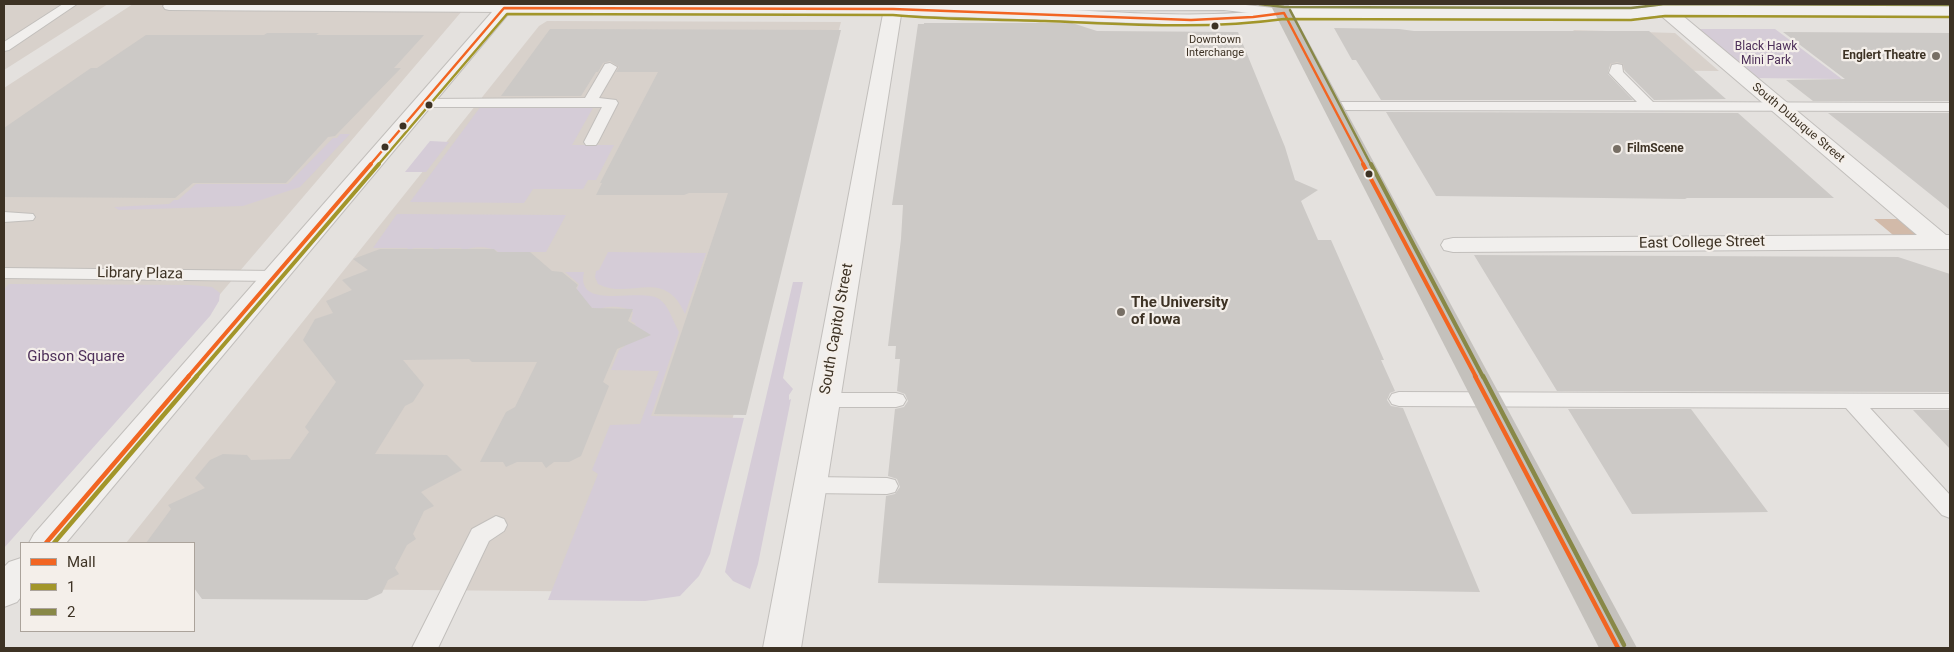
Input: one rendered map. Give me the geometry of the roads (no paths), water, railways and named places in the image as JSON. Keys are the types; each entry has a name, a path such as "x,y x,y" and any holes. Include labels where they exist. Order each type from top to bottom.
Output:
{"main road":[{"path":"1281,8 1618,648"}],"street":[{"path":"47,542 506,6 893,9 920,12 1032,14 1114,19 1250,19 1281,8 1631,14 1661,7 1906,8 1950,12"},
{"name":"South Dubuque Street","path":"1661,7 1778,106 1945,242"},
{"name":"South Capitol Street","path":"782,648 893,9"},
{"name":"East College Street","path":"1453,245 1945,242"},
{"path":"4,592 20,573"}],"lane":[{"path":"4,47 71,4"},
{"path":"169,6 506,6"},
{"path":"590,102 610,67"},
{"path":"1618,68 1616,73 1649,106"},
{"path":"424,103 611,103 591,142"},
{"path":"1333,106 1950,106"},
{"path":"4,217 27,217"},
{"name":"Library Plaza","path":"4,273 276,276"},
{"path":"1399,399 1799,397 1851,400 1950,400"},
{"path":"825,400 896,400"},
{"path":"1851,400 1950,509"},
{"path":"810,485 887,486"},
{"path":"425,648 480,535 496,525"}],"place":[{"name":"Downtown Interchange","path":"1215,26"},
{"name":"Englert Theatre","path":"1936,56"},
{"name":"FilmScene","path":"1617,149"},
{"name":"The University of Iowa","path":"1121,312"}],"park label":[{"name":"Black Hawk Mini Park","path":"1766,54"},
{"name":"Gibson Square","path":"76,357"}]}
